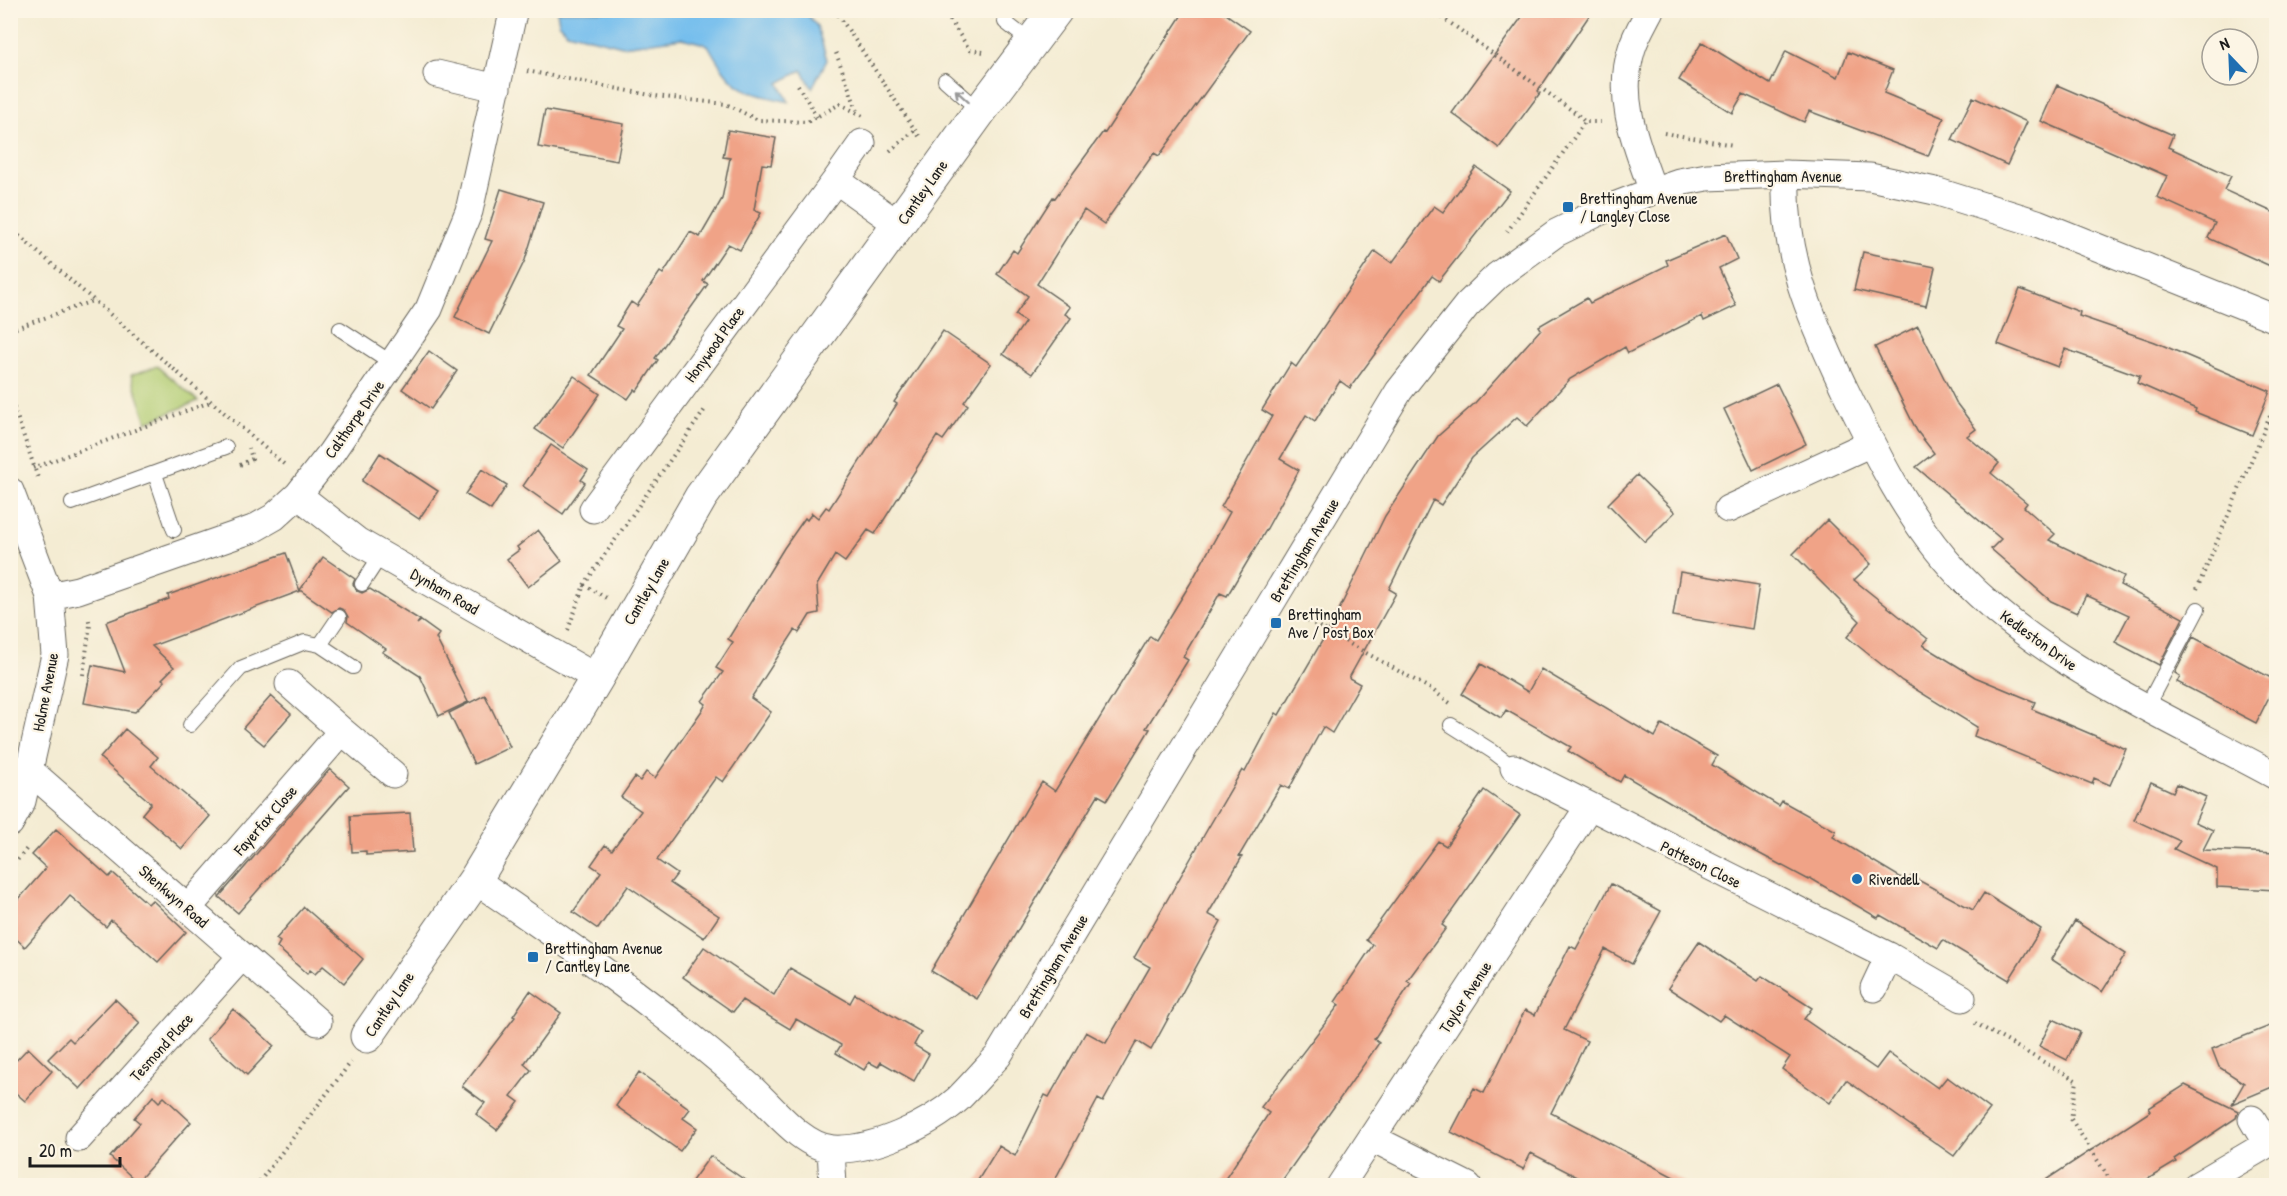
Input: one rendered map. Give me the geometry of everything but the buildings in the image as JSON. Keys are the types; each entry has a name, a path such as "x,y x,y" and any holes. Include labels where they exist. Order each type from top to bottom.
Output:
{"street":[{"name":"Cantley Lane","path":"367,1036 475,880 597,678 701,497 980,111 1056,10"},
{"path":"1650,10 1632,45 1626,72 1625,94 1630,126 1653,191"},
{"name":"Calthorpe Drive","path":"50,596 78,590 253,529 274,517 298,495 331,453 429,309 469,211 513,13"},
{"path":"437,74 500,77"},
{"name":"Honywood Place","path":"593,509 870,135"},
{"name":"Brettingham Avenue","path":"475,880 586,955 687,1031 758,1094 800,1136 831,1149 863,1147 907,1131 956,1101 998,1056 1399,392 1467,305 1497,276 1556,233 1601,211 1653,191 1679,182 1707,177 1786,174 1870,177 1935,191 2037,222 2277,319"},
{"name":"Kedleston Drive","path":"1786,174 1785,204 1789,241 1798,280 1831,360 1871,443 1899,495 1931,542 1959,576 2022,630 2082,671 2147,706 2273,766"},
{"path":"836,180 899,225"},
{"path":"1728,509 1871,443"},
{"name":"Holme Avenue","path":"10,823 22,801 55,655 50,596 18,481"},
{"name":"Dynham Road","path":"298,495 357,541 597,678"},
{"path":"289,684 393,774"},
{"name":"Fayerfax Close","path":"188,908 342,731"},
{"name":"Patteson Close","path":"1514,768 1588,808 1889,956 1962,998"},
{"name":"Shenkwyn Road","path":"29,770 318,1022"},
{"name":"Taylor Avenue","path":"1340,1185 1588,808"},
{"name":"Tesmond Place","path":"79,1138 242,956"},
{"path":"1874,988 1889,956"},
{"path":"2196,1185 2272,1141 2252,1119"},
{"path":"1372,1138 1468,1185"},
{"path":"831,1149 833,1185"}],"lane":[{"path":"1005,22 1032,43"},
{"path":"945,80 980,111"},
{"path":"340,328 392,363"},
{"path":"72,503 226,447"},
{"path":"155,474 174,530"},
{"path":"362,584 381,555"},
{"path":"2147,706 2198,609"},
{"path":"320,645 339,617"},
{"path":"190,725 241,668 305,642 320,645 353,667"},
{"path":"1451,725 1514,768"}],"path":[{"path":"835,10 941,166"},
{"path":"943,10 970,50 987,52"},
{"path":"1432,10 1585,122 1489,257 1497,276"},
{"path":"836,53 858,111 870,135 887,154 915,130"},
{"path":"500,77 726,104 758,120 807,122 840,104 858,111"},
{"path":"798,85 817,117"},
{"path":"10,228 286,466"},
{"path":"10,330 95,300"},
{"path":"556,655 564,641 585,585 713,399"},
{"path":"18,481 213,401"},
{"path":"2189,627 2190,607 2277,402"},
{"path":"1274,602 1431,689 1459,710"},
{"path":"1962,998 1963,1012 1972,1021 2078,1081 2071,1119 2114,1185"},
{"name":"Cantley Lane","path":"256,1185 357,1054 367,1036"}],"green space":[{"path":"157,366 198,401 147,422 131,375"}],"water":[{"path":"557,11 804,11 817,26 827,60 812,88 802,70 779,83 789,102 760,95 740,86 724,71 708,45 682,38 622,46 567,32 559,23"}],"place":[{"name":"Brettingham Avenue / Langley Close","path":"1568,207"},
{"name":"Brettingham Ave / Post Box","path":"1276,623"},
{"name":"Rivendell","path":"1857,879"},
{"name":"Brettingham Avenue / Cantley Lane","path":"533,957"}]}
